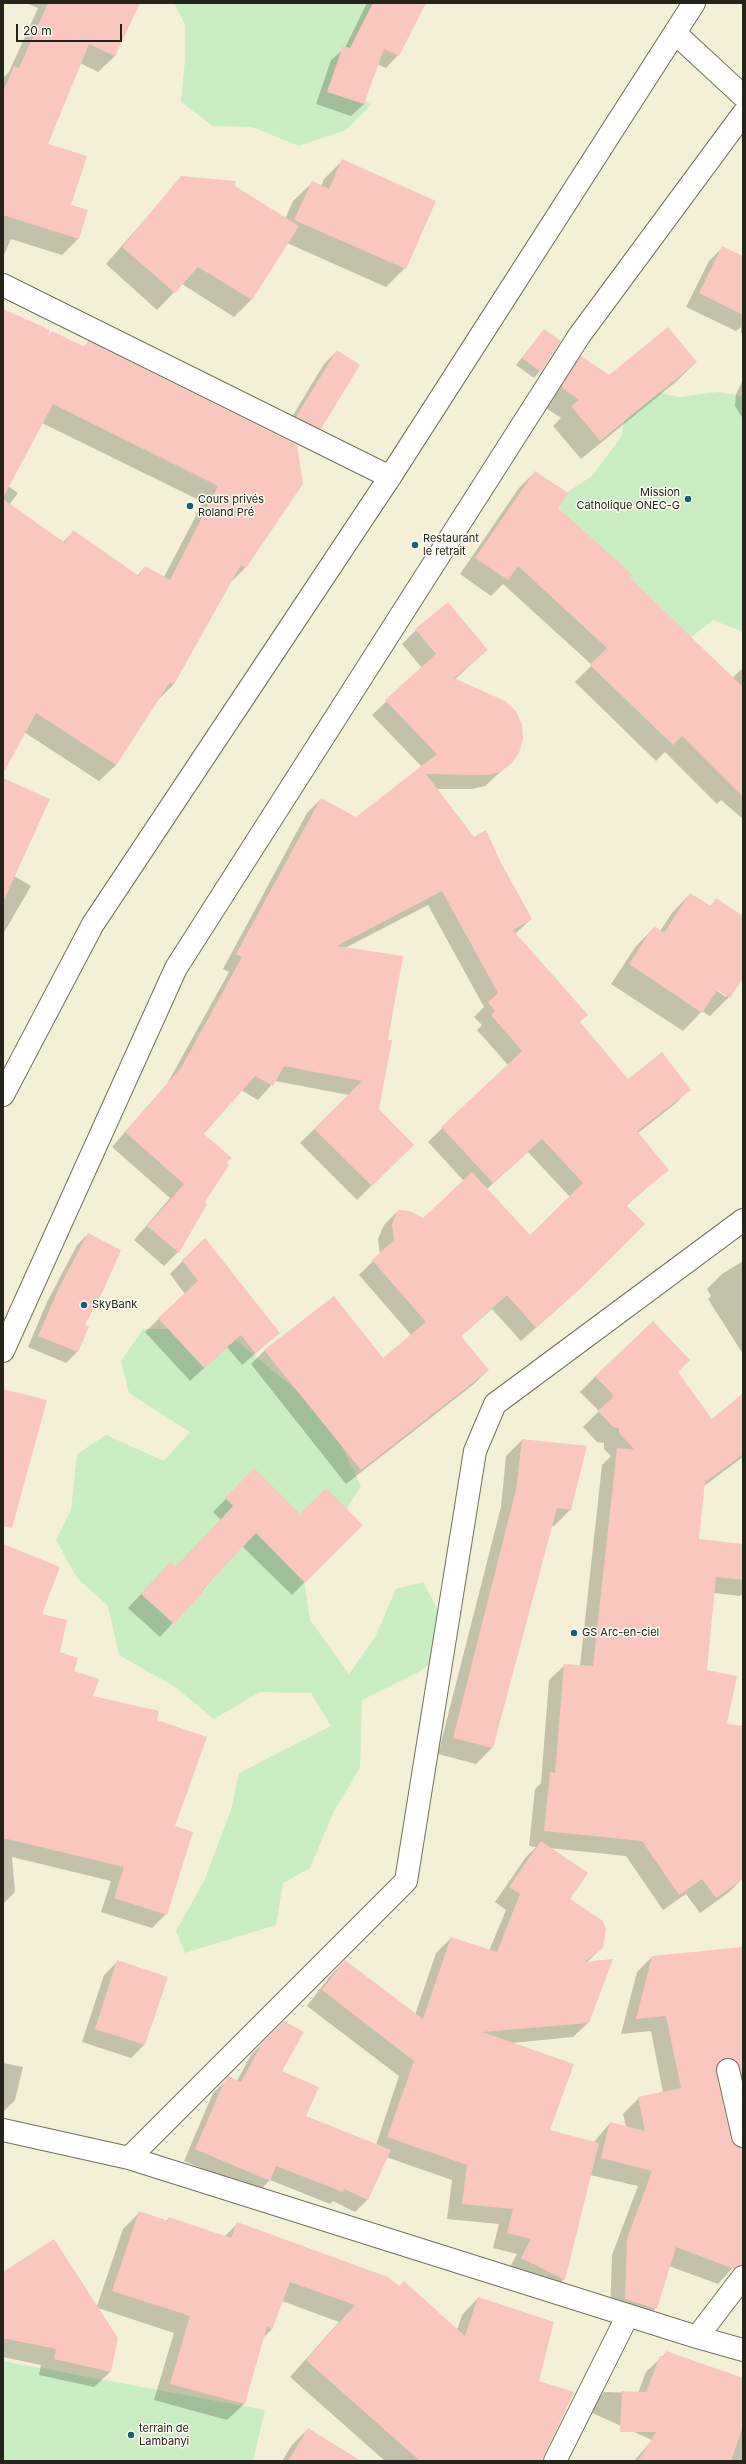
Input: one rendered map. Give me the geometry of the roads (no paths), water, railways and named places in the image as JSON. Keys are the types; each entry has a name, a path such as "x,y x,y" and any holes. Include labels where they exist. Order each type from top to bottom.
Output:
{"street":[{"path":"3,1094 93,924 390,476 694,3"},
{"path":"675,33 743,96"},
{"path":"3,1351 176,968 579,336 743,114"},
{"path":"3,285 390,476"},
{"path":"129,2158 406,1881 475,1451 495,1404 743,1220"},
{"path":"728,2070 743,2136"},
{"path":"3,2130 129,2158 697,2338 743,2350"},
{"path":"697,2338 743,2277"},
{"path":"555,2461 628,2315"}],"place":[{"name":"Mission Catholique ONEC-G","path":"688,499"},
{"name":"Cours privés Roland Pré","path":"190,506"},
{"name":"Restaurant le retrait","path":"415,545"},
{"name":"SkyBank","path":"84,1305"},
{"name":"GS Arc-en-ciel","path":"574,1633"},
{"name":"terrain de Lambanyi","path":"131,2435"}]}
